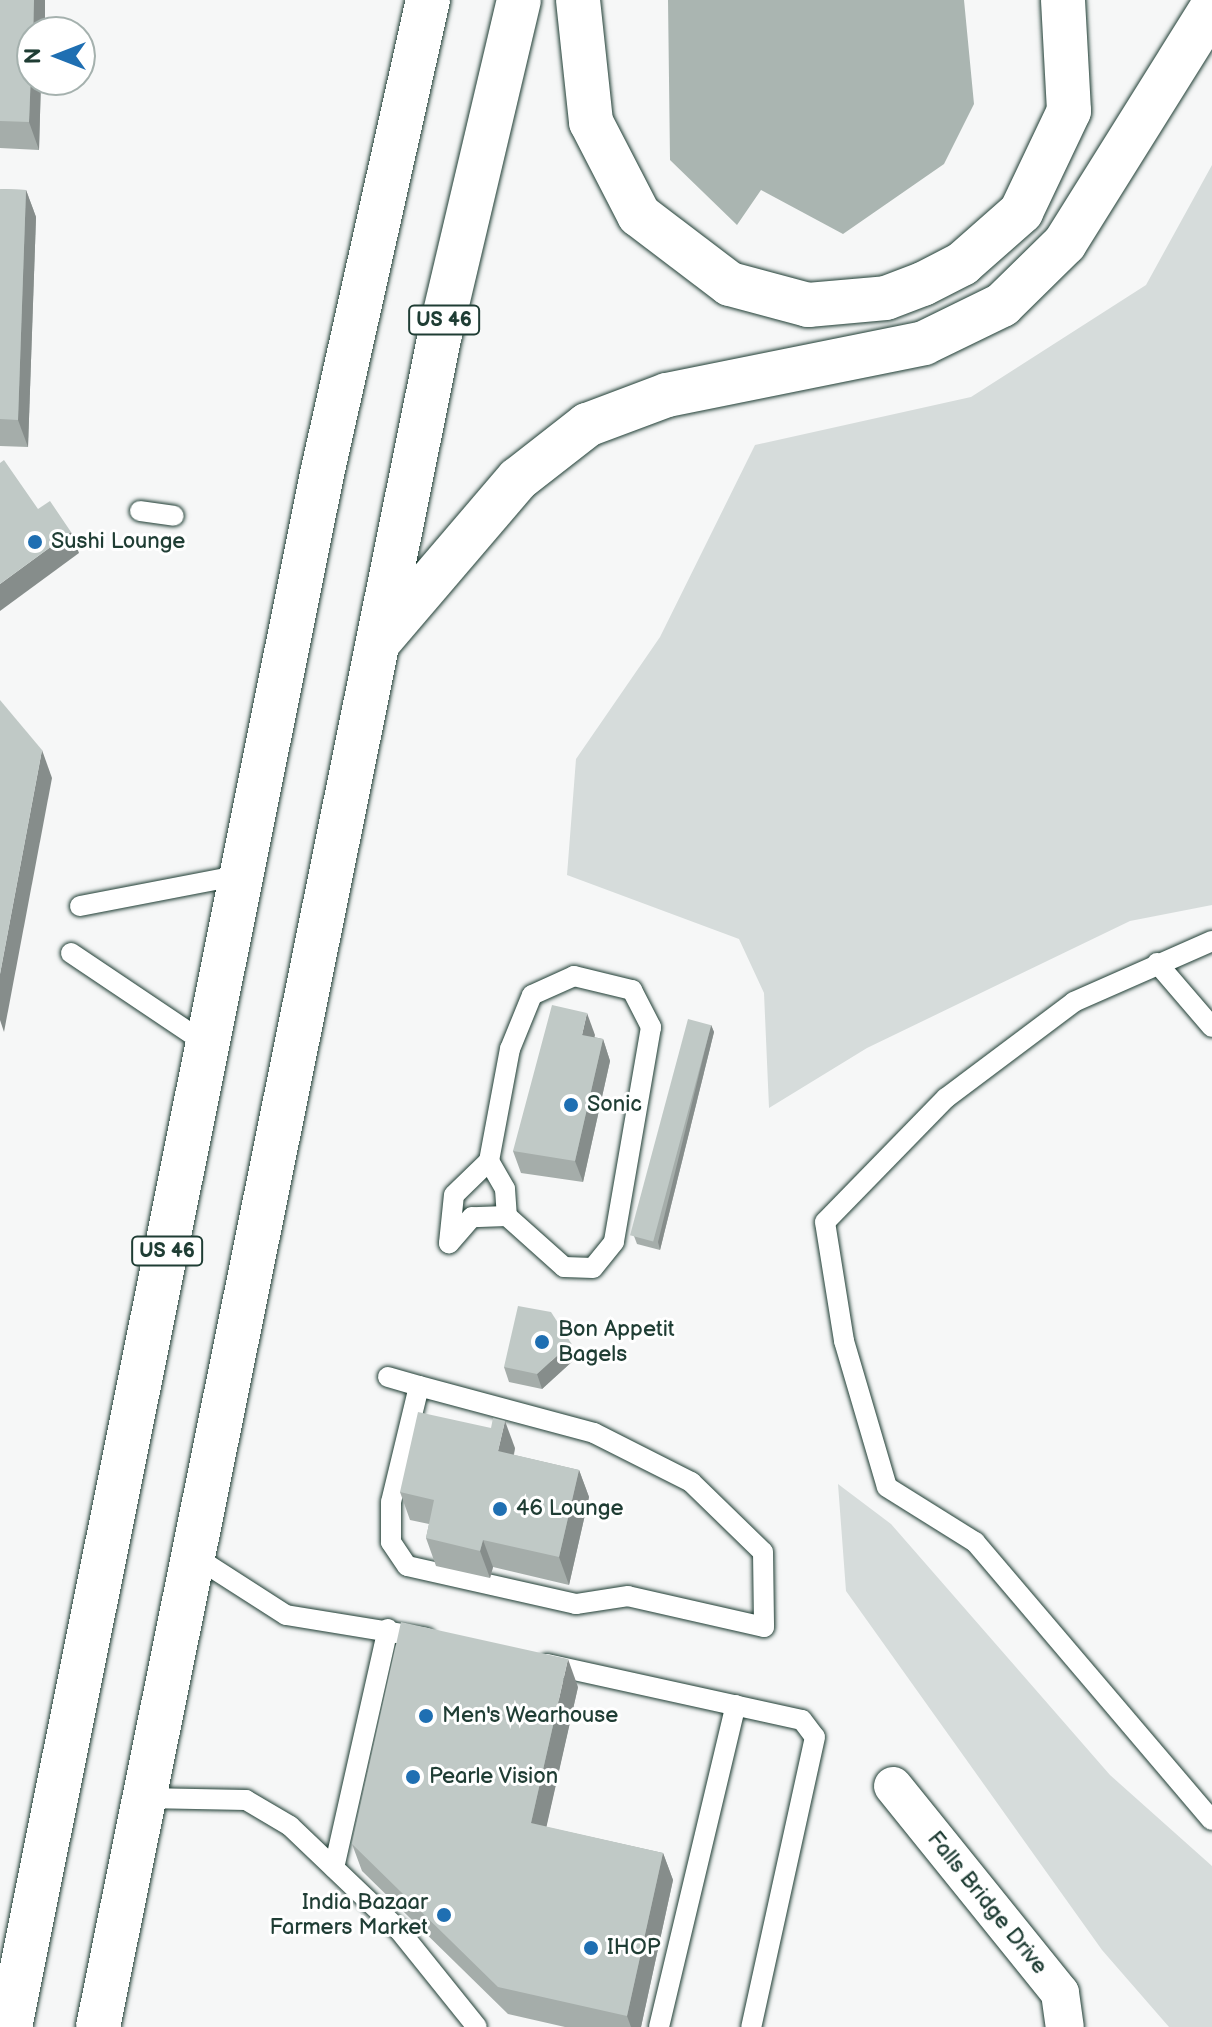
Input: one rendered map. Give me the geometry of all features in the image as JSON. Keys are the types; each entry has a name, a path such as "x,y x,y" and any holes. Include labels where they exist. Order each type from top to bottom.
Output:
{"highway":[{"path":"402,0 412,57"},
{"name":"US 46","path":"10,2027 241,875 412,57 428,0"},
{"name":"US 46","path":"98,2027 440,334 519,0"},
{"path":"578,0 579,60 591,122 639,215 730,284 808,305 886,298 923,284 971,258 1021,212 1069,111 1063,0"},
{"path":"379,642 518,479 587,425 667,395 924,343 1002,305 1065,243 1212,8"}],"street":[{"name":"Falls Bridge Drive","path":"893,1786 1060,1993 1065,2027"}],"lane":[{"path":"140,511 174,516"},
{"path":"80,906 241,875"},
{"path":"1212,941 1074,1002 946,1098 825,1222 844,1341 887,1487 975,1542 1212,1820"},
{"path":"71,953 208,1045"},
{"path":"1157,963 1212,1027"},
{"path":"574,976 632,990 651,1027 614,1242 593,1268 564,1267 507,1216 472,1217 449,1243 454,1195 489,1161 510,1049 532,995 574,976"},
{"path":"489,1161 505,1189 507,1216"},
{"path":"388,1377 594,1433 691,1482 763,1552 764,1627 628,1596 576,1604 536,1591 407,1566 391,1542 391,1502 419,1386"},
{"path":"194,1556 286,1615 388,1629 448,1642"},
{"path":"334,1868 388,1629"},
{"path":"524,1659 802,1720 815,1737 751,2027"},
{"path":"659,2027 736,1705"},
{"path":"145,1798 246,1800 290,1826 399,1930 477,2027"}],"shaded area":[{"path":"668,0 964,0 974,104 944,164 843,234 761,190 737,225 670,160"},
{"path":"1212,165 1212,905 1130,921 867,1048 769,1108 764,993 739,939 567,875 576,759 660,637 755,445 971,397 1146,285"},
{"path":"838,1484 891,1524 1110,1775 1212,1866 1212,2027 1169,2027 1102,1950 846,1591"}],"building":[{"path":"0,0 34,0 33,16 16,16 16,96 30,96 29,122 0,121"},
{"path":"0,189 26,190 18,420 0,419"},
{"name":"Sushi Lounge","path":"4,460 38,509 50,501 71,532 0,584 0,463"},
{"path":"0,700 42,750 0,974"},
{"name":"Sonic","path":"552,1005 587,1013 582,1035 603,1039 575,1161 513,1151"},
{"path":"688,1019 711,1025 653,1242 630,1235"},
{"name":"Bon Appetit Bagels","path":"518,1306 551,1312 571,1343 537,1374 504,1367"},
{"name":"46 Lounge","path":"418,1412 491,1428 493,1418 505,1421 498,1451 579,1470 559,1557 483,1540 480,1551 426,1538 434,1500 400,1492"},
{"path":"401,1622 568,1659 531,1823 663,1853 627,2016 498,1987 352,1844"}],"place":[{"name":"Sushi Lounge","path":"35,542"},
{"name":"Sonic","path":"571,1105"},
{"name":"Bon Appetit Bagels","path":"542,1342"},
{"name":"46 Lounge","path":"500,1509"},
{"name":"Men's Wearhouse","path":"426,1716"},
{"name":"Pearle Vision","path":"413,1777"},
{"name":"India Bazaar Farmers Market","path":"444,1915"},
{"name":"IHOP","path":"591,1948"}]}
